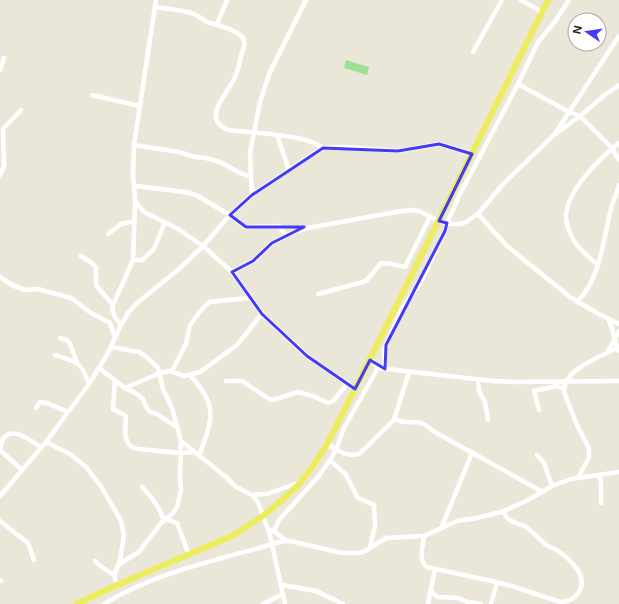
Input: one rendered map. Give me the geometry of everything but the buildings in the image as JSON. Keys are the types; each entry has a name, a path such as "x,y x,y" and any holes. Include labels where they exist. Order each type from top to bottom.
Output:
{"main road":[{"path":"76,604 232,536 263,516 300,483 327,444 548,0"}],"street":[{"path":"121,324 112,313 113,304 133,260 135,222 134,145 156,0"},
{"path":"217,24 227,0"},
{"path":"252,195 250,153 260,102 270,72 306,0"},
{"path":"473,52 502,0"},
{"path":"521,0 542,12"},
{"path":"385,369 384,350 403,307 420,282 470,175 518,84 538,42 554,24 569,0"},
{"path":"155,7 194,14 206,21 217,24 243,37 243,50 237,74 216,110 215,118 221,126 228,130 307,140 323,148 343,147 398,151 439,144 472,154"},
{"path":"554,135 619,36"},
{"path":"0,70 4,58"},
{"path":"518,84 569,112 580,116 612,148 619,160"},
{"path":"232,272 253,261 272,243 294,232 308,228 415,210 439,221 451,224 461,224 466,222 478,214 504,184 554,135 619,85"},
{"path":"92,95 140,106"},
{"path":"0,175 4,166 2,129 21,110"},
{"path":"277,135 289,170"},
{"path":"598,265 578,246 571,236 566,224 566,212 579,184 585,175 619,143"},
{"path":"134,145 206,158 220,162 251,177"},
{"path":"0,496 46,442 89,384 111,347 121,324 136,304 180,268 203,246 230,215 252,195 323,148"},
{"path":"577,302 586,291 598,265 611,206 619,185"},
{"path":"135,186 196,195 230,215 242,226 279,226 286,236"},
{"path":"135,200 144,212 166,222 203,246 232,272 249,298 262,314 307,356 355,389"},
{"path":"478,214 507,246 577,302 619,324"},
{"path":"318,294 367,280 380,263 405,267 430,217"},
{"path":"108,234 121,224 135,222"},
{"path":"133,260 142,260 154,249 158,244 166,222"},
{"path":"81,256 92,263 96,268 96,285 113,304"},
{"path":"0,277 14,286 26,290 38,288 71,298 110,323 115,338"},
{"path":"172,371 186,344 190,325 205,305 209,302 249,298"},
{"path":"125,388 160,374 172,371 182,376 200,372 237,345 262,314"},
{"path":"578,478 589,457 589,448 577,425 564,389 566,382 580,367 619,349 614,340 612,327 608,319"},
{"path":"606,355 619,331"},
{"path":"60,338 67,340 70,344 77,362 84,370 89,384"},
{"path":"111,347 139,352 148,356 158,368 163,389 172,408 181,441 180,496 174,511 165,519 139,552 119,564"},
{"path":"55,355 77,362"},
{"path":"371,358 378,368 478,380 513,382 619,381"},
{"path":"99,368 125,388 138,394 143,399 150,412 157,414 178,428"},
{"path":"274,531 279,520 318,477 330,460 336,450 344,428 378,368"},
{"path":"327,444 336,450 349,454 359,454 394,419 409,372"},
{"path":"190,374 205,395 211,416 199,456"},
{"path":"226,380 242,382 273,400 298,392 313,396 328,403 333,401 348,383"},
{"path":"478,380 479,391 485,402 488,420"},
{"path":"115,381 113,409 126,416 125,434 129,445 134,449 181,453 194,452"},
{"path":"539,410 534,391 557,386 564,389"},
{"path":"36,408 40,402 44,402 68,412"},
{"path":"394,419 404,423 417,421 422,422 433,431 542,491"},
{"path":"22,470 1,451 1,443 4,437 10,433 19,434 41,447"},
{"path":"181,441 226,476 240,490 252,495 267,494 300,483"},
{"path":"46,442 70,454 87,468 94,476 121,521 124,532 119,564 114,575"},
{"path":"441,528 472,453"},
{"path":"537,456 544,462 552,486"},
{"path":"330,460 346,475 358,498 374,506 375,526 370,547"},
{"path":"104,604 132,589 180,571 287,541 346,553 362,552 386,538 424,536 457,521 505,511 552,486 578,478 619,472"},
{"path":"599,475 602,503"},
{"path":"142,487 154,500 164,518 177,523 189,555"},
{"path":"252,495 258,502 268,529 282,585 285,604"},
{"path":"424,536 422,560 424,565 435,569 497,583 564,602 576,596 583,583 578,570 563,556 545,544 525,527 507,519 505,516 505,511"},
{"path":"0,521 28,543 34,560"},
{"path":"268,529 274,531 287,541"},
{"path":"95,561 97,564 114,575 117,585"},
{"path":"428,604 435,569"},
{"path":"491,604 497,583"},
{"path":"282,585 316,591 343,604"},
{"path":"430,590 437,597 458,598 468,602 481,604"},
{"path":"263,604 283,594"}],"highlighted area":[{"path":"439,144 472,154 439,221 447,223 445,231 386,345 385,369 370,360 355,389 307,356 262,314 232,272 253,261 272,243 304,227 246,227 230,215 252,195 323,148 398,151"}],"green space":[{"path":"346,60 369,67 367,75 344,68"}]}
